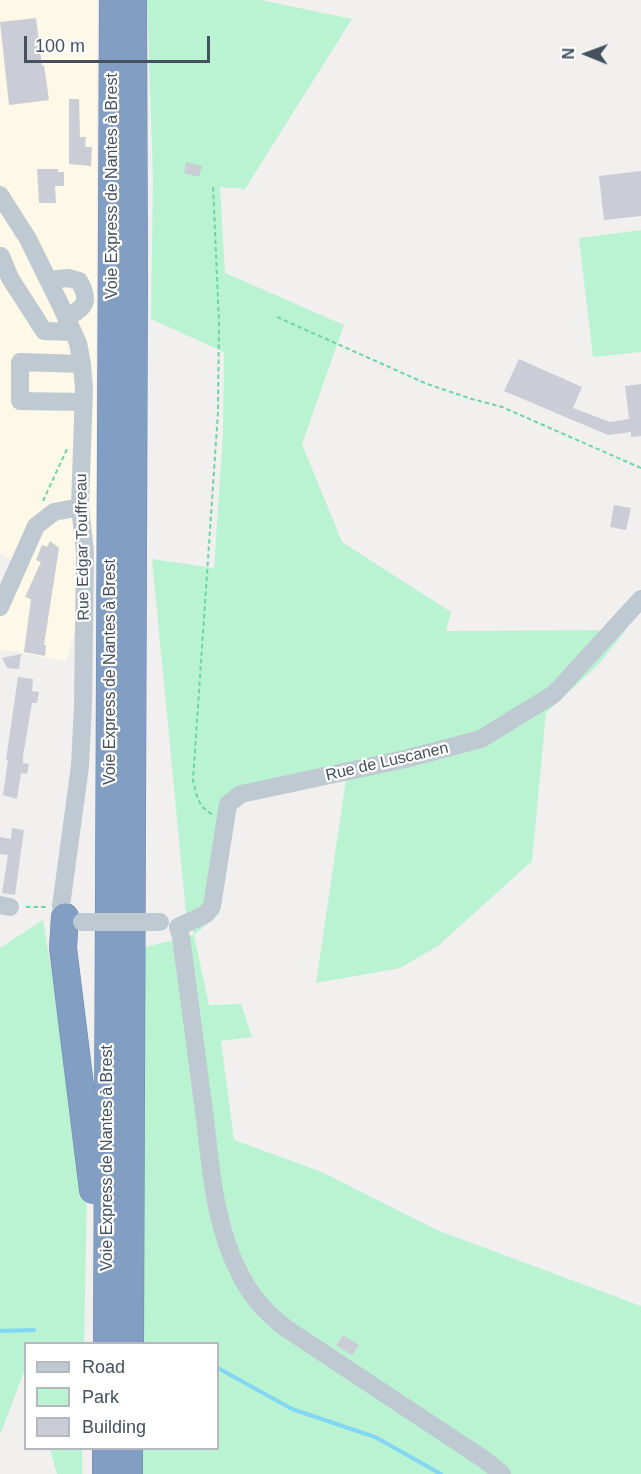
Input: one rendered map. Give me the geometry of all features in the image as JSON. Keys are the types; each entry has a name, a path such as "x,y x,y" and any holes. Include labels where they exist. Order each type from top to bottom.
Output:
{"highway":[{"name":"Voie Express de Nantes à Brest","path":"107,1342 113,0"},
{"name":"Voie Express de Nantes à Brest","path":"129,1342 134,302 133,0"},
{"path":"70,916 63,948 96,1211 98,1277 107,1302"},
{"path":"106,1450 106,1474"},
{"path":"129,1450 129,1474"}],"street":[{"name":"Rue Edgar Touffreau","path":"0,195 28,239 70,325 78,343 82,364 83,424 80,507 85,552 83,704 70,916"},
{"path":"1,256 10,278 45,331 70,325 86,300 78,281 68,278 48,280"},
{"path":"82,364 20,362 20,401 83,402"},
{"path":"0,607 36,526 54,512 80,507"},
{"name":"Rue de Luscanen","path":"178,927 206,914 212,906 228,804 241,794 405,759 482,739 554,694 641,599"},
{"path":"70,916 160,922 178,927 213,1184 223,1228 239,1273 251,1294 268,1315 485,1460 502,1474"}],"path":[{"path":"213,185 219,321 218,412 193,780 198,801 205,810 225,821"},
{"path":"277,317 426,384 502,407 641,468"},
{"path":"36,526 41,507 64,454 83,424"},
{"path":"5,906 70,916"}],"shaded area":[{"path":"0,0 97,0 96,561 66,661 0,649 0,588 12,561 0,553"}],"green space":[{"path":"147,0 261,0 352,19 245,189 220,187 225,273 344,325 302,444 342,542 451,612 446,631 626,630 599,664 546,713 532,861 438,946 400,968 316,983 346,779 249,798 237,806 219,914 194,935 186,913 152,559 214,568 223,433 224,352 151,319 153,177"},
{"path":"641,230 641,352 593,357 579,238"},
{"path":"43,920 87,1193 84,1342 24,1342 24,1372 0,1435 0,948"},
{"path":"194,935 209,1005 241,1004 252,1037 221,1041 234,1140 322,1172 437,1230 641,1306 641,1474 143,1474 143,1450 219,1450 219,1342 143,1342 145,947"},
{"path":"50,1450 82,1450 82,1474 57,1474"}],"building":[{"path":"36,18 49,100 9,105 0,22"},
{"path":"69,99 79,99 80,137 86,137 85,147 92,147 91,166 69,164"},
{"path":"186,162 202,166 199,177 184,173"},
{"path":"37,169 58,169 58,172 64,172 64,186 55,186 56,203 39,203"},
{"path":"641,171 641,216 604,220 599,176"},
{"path":"519,359 582,387 573,408 610,422 629,419 625,386 641,384 641,436 631,437 631,432 608,435 504,391"},
{"path":"614,505 631,508 626,530 610,527"},
{"path":"50,541 59,548 44,645 46,645 45,656 24,652 31,599 25,597 41,562 36,560 42,545 47,547"},
{"path":"21,654 19,669 7,668 2,658"},
{"path":"18,677 33,679 32,691 39,692 37,703 32,703 23,756 23,763 29,764 27,774 21,773 17,799 3,795"},
{"path":"12,828 24,830 15,895 2,893 8,855 0,854 0,837 11,839"},
{"path":"343,1335 359,1345 352,1355 336,1345"}],"waterway":[{"path":"0,1331 34,1330"},
{"path":"219,1369 292,1409 375,1437 441,1474"}]}
